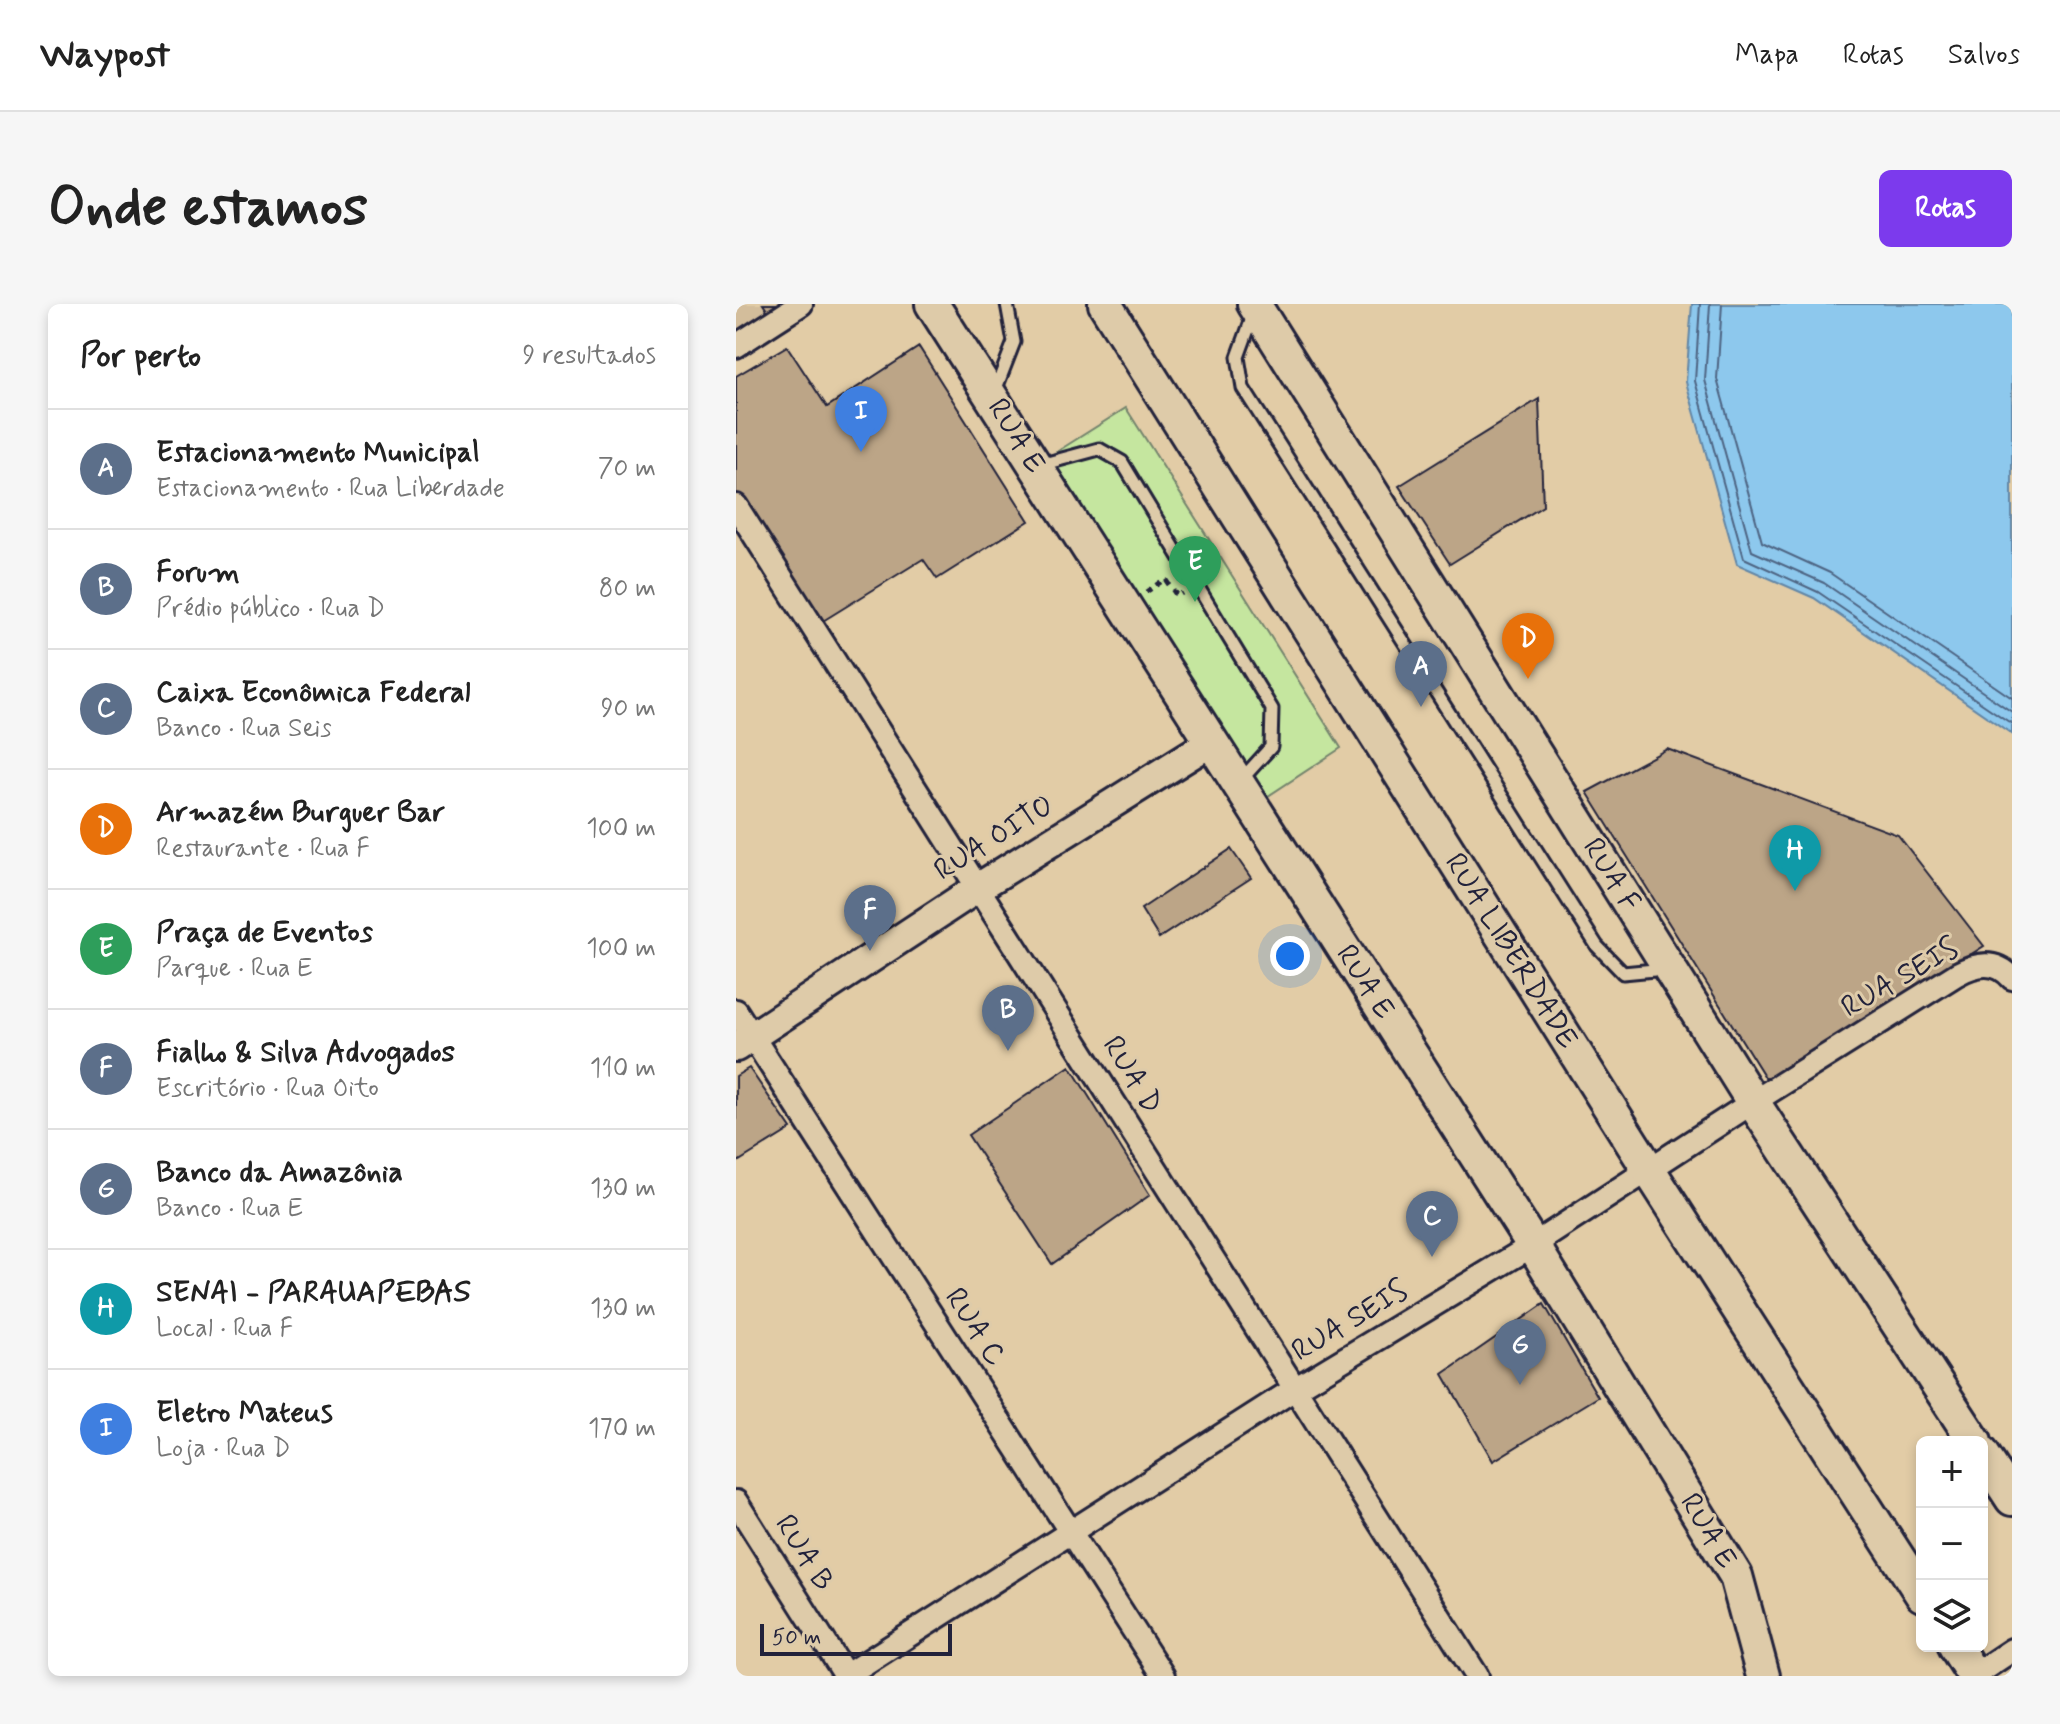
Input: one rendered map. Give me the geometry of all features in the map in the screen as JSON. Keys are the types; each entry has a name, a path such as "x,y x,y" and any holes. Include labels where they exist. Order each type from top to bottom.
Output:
{"main road":[{"name":"RUA E","path":"932,304 1533,1245 1736,1576 1763,1676"},
{"name":"RUA LIBERDADE","path":"1105,304 1649,1170 1916,1586"},
{"name":"RUA F","path":"1255,306 1753,1102 1971,1436"},
{"path":"1988,1462 2012,1499"},
{"path":"1959,1652 1974,1676"}],"street":[{"path":"736,346 801,304"},
{"name":"RUA D","path":"736,506 979,887 1293,1390 1477,1676"},
{"name":"RUA OITO","path":"744,1042 979,887 1211,742"},
{"name":"RUA SEIS","path":"846,1676 1071,1530 1293,1390 1533,1245 1969,967 1981,964 1995,966 2004,969 2012,978"},
{"name":"RUA C","path":"736,1011 744,1042 1071,1530 1163,1676"},
{"name":"RUA B","path":"736,1502 846,1676"},
{"path":"1974,1676 2012,1650"}],"lane":[{"path":"992,397 1014,342 1007,304"},
{"path":"1255,306 1238,357 1243,388 1597,946 1623,973 1669,968"},
{"path":"1035,466 1099,449 1122,462 1272,709 1271,747 1238,783"}],"path":[{"path":"1126,607 1165,579 1177,596 1196,584"}],"shaded area":[{"path":"736,304 763,304 773,319 736,342"}],"green space":[{"path":"1126,408 1341,748 1265,798 1050,456"}],"water":[{"path":"1692,304 2012,304 2012,734 1814,598 1737,564 1686,382"}],"building":[{"path":"763,304 797,304 773,319"},
{"path":"787,346 827,407 919,347 1029,521 937,579 923,559 818,624 736,497 736,376"},
{"path":"1539,399 1543,506 1450,564 1399,486"},
{"path":"1667,749 1898,835 1984,946 1768,1082 1587,792"},
{"path":"1231,849 1251,878 1159,938 1141,909"},
{"path":"1070,1066 1150,1195 1052,1264 968,1135"},
{"path":"749,1068 791,1129 736,1163 736,1076"},
{"path":"1544,1304 1598,1397 1493,1461 1443,1374"}],"place":[{"name":"Eletro Mateus","path":"861,452"},
{"name":"Praça de Eventos","path":"1195,602"},
{"name":"Armazém Burguer Bar","path":"1528,679"},
{"name":"Estacionamento Municipal","path":"1421,707"},
{"name":"SENAI - PARAUAPEBAS","path":"1795,891"},
{"name":"Fialho & Silva Advogados","path":"870,951"},
{"name":"Forum","path":"1008,1051"},
{"name":"Caixa Econômica Federal","path":"1432,1257"},
{"name":"Banco da Amazônia","path":"1520,1385"}]}
